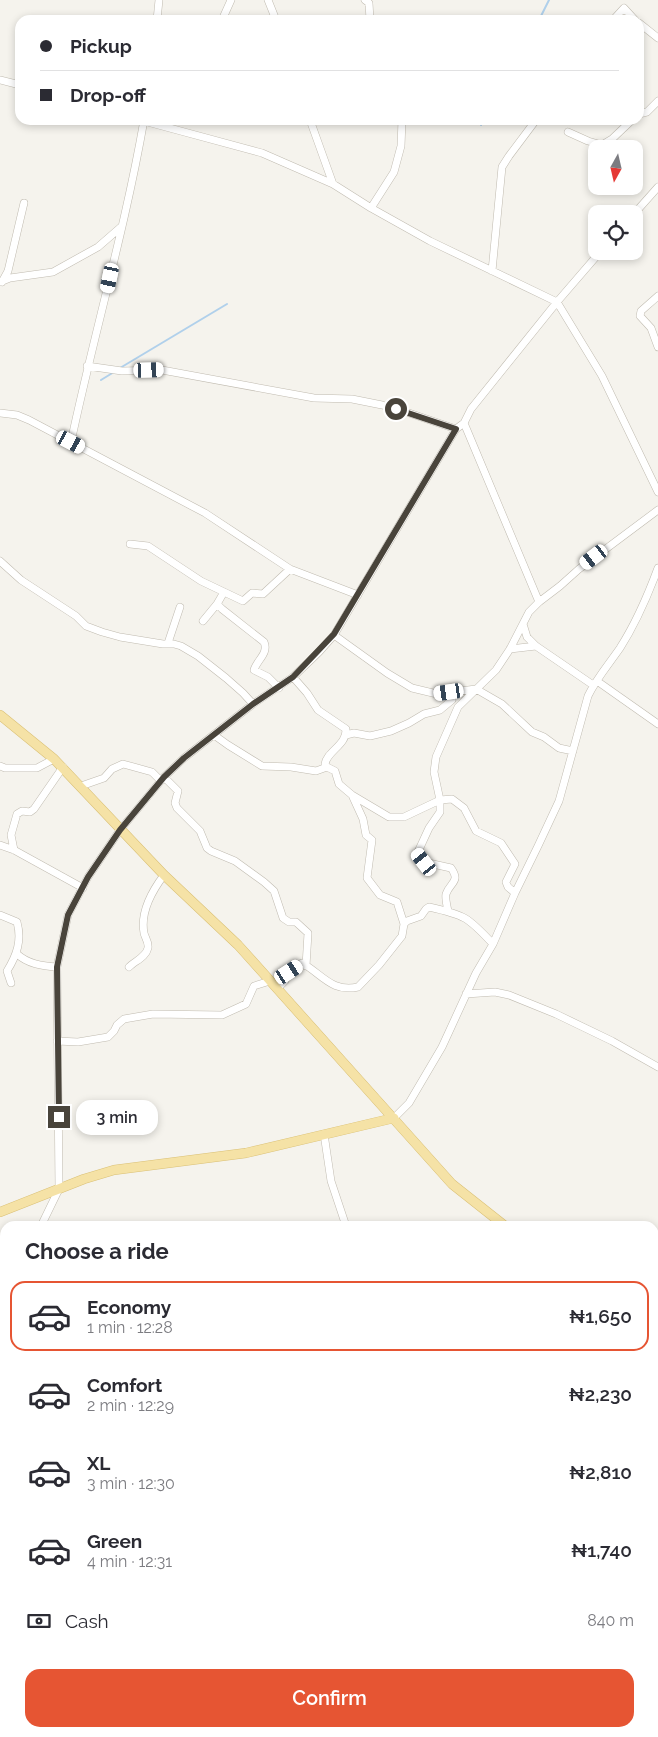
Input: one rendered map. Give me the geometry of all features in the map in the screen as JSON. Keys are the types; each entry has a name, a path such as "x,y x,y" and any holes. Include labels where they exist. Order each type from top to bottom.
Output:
{"main road":[{"path":"0,715 63,767 164,875 238,945 452,1184 499,1221"},
{"path":"0,1212 84,1178 114,1170 246,1153 394,1118"}],"street":[{"path":"158,15 159,0"},
{"path":"224,15 231,0"},
{"path":"268,0 274,15"},
{"path":"365,0 369,3 370,15"},
{"path":"618,15 624,8 630,15"},
{"path":"644,27 658,38"},
{"path":"0,80 15,83"},
{"path":"644,113 658,101"},
{"path":"71,442 87,366 107,295 142,125"},
{"path":"166,125 262,154 333,184 430,241 557,302 602,376 658,492"},
{"path":"312,125 333,184"},
{"path":"371,208 394,172 400,146 402,125"},
{"path":"492,270 502,167 532,125"},
{"path":"568,132 602,145 627,125"},
{"path":"642,205 658,187"},
{"path":"1,282 8,271 24,203"},
{"path":"1,282 10,278 53,272 98,247 122,227"},
{"path":"43,1221 59,1189 57,967 68,915 88,877 120,830 163,779 184,758 253,704 293,677 334,634 456,429 464,423 471,409 557,302 594,260"},
{"path":"658,296 641,311 640,316 650,328 658,348"},
{"path":"87,366 122,371 162,370 314,398 352,399 382,405 456,429"},
{"path":"0,413 17,415 29,420 205,513 290,569 358,596"},
{"path":"464,423 539,602"},
{"path":"448,911 446,894 455,881 455,874 451,868 424,862 417,854 429,828 440,812 440,800 434,772 436,757 458,707 496,670 510,650 529,612 539,602 578,569 658,510"},
{"path":"130,544 148,546 201,581 243,601 252,593 263,594 290,569"},
{"path":"0,561 21,580 76,616 86,626 120,637 181,646 198,656 243,693 253,704"},
{"path":"394,1118 409,1103 442,1047 476,973 493,944 514,893 558,802 582,715 595,683 621,646 642,607 658,568"},
{"path":"203,621 224,592"},
{"path":"217,604 264,642 266,646 265,652 254,670 268,677 279,688"},
{"path":"168,643 180,607"},
{"path":"523,624 527,637 536,646 658,724"},
{"path":"334,634 394,678 412,688 437,694 476,689 502,704 532,732 544,737 559,748 573,751"},
{"path":"510,650 536,646"},
{"path":"293,677 318,710 346,729 346,735 326,761 327,767"},
{"path":"449,692 452,700 458,707"},
{"path":"346,735 354,733 370,736 391,731 424,714 440,710 452,700"},
{"path":"214,735 262,766 291,767 316,771 327,767 335,771 339,784 352,795 389,817 404,817 440,800 452,799 464,808 476,831 501,843 514,864 506,882 514,893"},
{"path":"0,766 6,768 37,768 54,759"},
{"path":"81,786 104,778 112,769 123,764 152,772 163,779 178,791 175,803 177,808 200,830 207,848 235,861 264,882 274,891 283,918 289,922 296,922 308,932 306,966"},
{"path":"14,850 11,834 17,814 22,811 30,812 34,809 63,767"},
{"path":"277,989 285,981 289,972 302,963 319,977 338,988 358,987 379,965 402,936 404,924 396,902 380,895 367,878 372,840 366,835 363,819 352,795"},
{"path":"0,845 14,850 83,888"},
{"path":"129,967 135,960 143,956 148,948 144,933 145,911 156,886 164,875"},
{"path":"404,924 421,916 426,908 429,907 448,911 462,915 474,924 493,944"},
{"path":"0,915 17,922 17,954 8,970 11,983"},
{"path":"17,954 22,959 40,966 57,967"},
{"path":"57,1041 78,1042 108,1037 124,1019 153,1014 222,1015 246,1004 254,986 270,981"},
{"path":"466,994 495,992 509,995 556,1014 604,1037 658,1067"},
{"path":"324,1134 331,1181 344,1221"}],"waterway":[{"path":"542,15 549,0"},
{"path":"120,368 227,304"},
{"path":"101,380 114,372"}],"route":[{"path":"59,1117 56,1011 57,967 68,915 88,877 120,830 164,777 184,758 253,704 293,677 334,634 456,429 396,409"}]}
